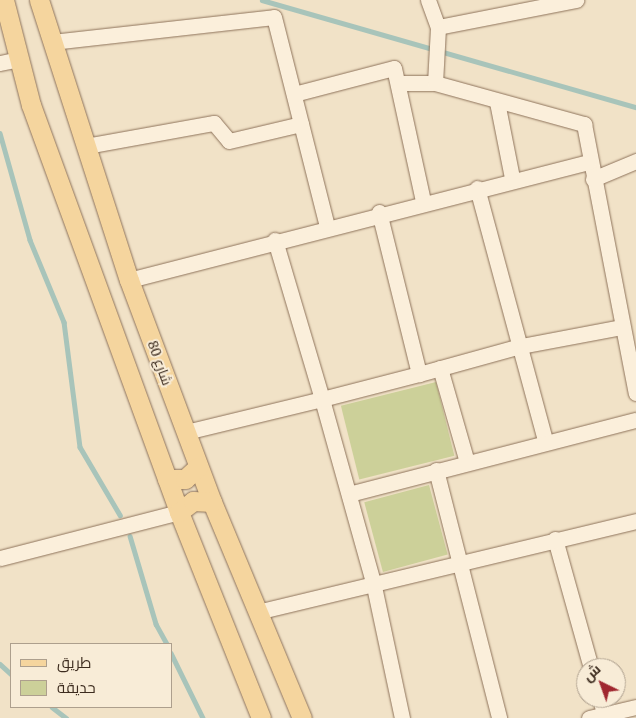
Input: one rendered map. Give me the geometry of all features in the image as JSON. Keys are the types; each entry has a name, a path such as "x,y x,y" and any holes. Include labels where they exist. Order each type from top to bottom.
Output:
{"main road":[{"path":"4,0 31,105 179,512 260,718"},
{"name":"شارع 80","path":"39,0 129,280 212,502 302,718"},
{"path":"167,479 185,479 198,466"},
{"path":"179,512 193,501 212,502"}],"street":[{"path":"428,0 438,27 435,83"},
{"path":"438,27 539,3 576,0"},
{"path":"52,42 274,16 327,226"},
{"path":"0,63 20,60"},
{"path":"294,94 394,68 423,201"},
{"path":"398,83 435,83 497,102 584,124 589,162 636,392"},
{"path":"497,102 512,178"},
{"path":"86,146 214,123 229,141 301,124"},
{"path":"129,280 379,212 512,178 589,162"},
{"path":"593,179 636,162"},
{"path":"477,188 545,440"},
{"path":"379,212 419,374"},
{"path":"276,240 373,582 402,718"},
{"path":"186,432 322,399 521,346 622,327"},
{"path":"440,368 467,462"},
{"path":"349,494 545,440 636,420"},
{"path":"436,470 499,718"},
{"path":"0,558 179,512"},
{"path":"257,612 460,560 636,521"},
{"path":"555,539 588,658"},
{"path":"589,718 636,706"},
{"path":"602,708 604,714"}],"green space":[{"path":"436,382 454,456 359,479 341,406"},
{"path":"429,485 448,555 383,572 364,502"}],"waterway":[{"path":"262,0 636,107"},
{"path":"0,133 30,240 64,322 80,447 120,515"},
{"path":"130,536 156,624 166,643"},
{"path":"172,655 203,718"},
{"path":"0,664 10,673"},
{"path":"53,708 66,718"}]}
